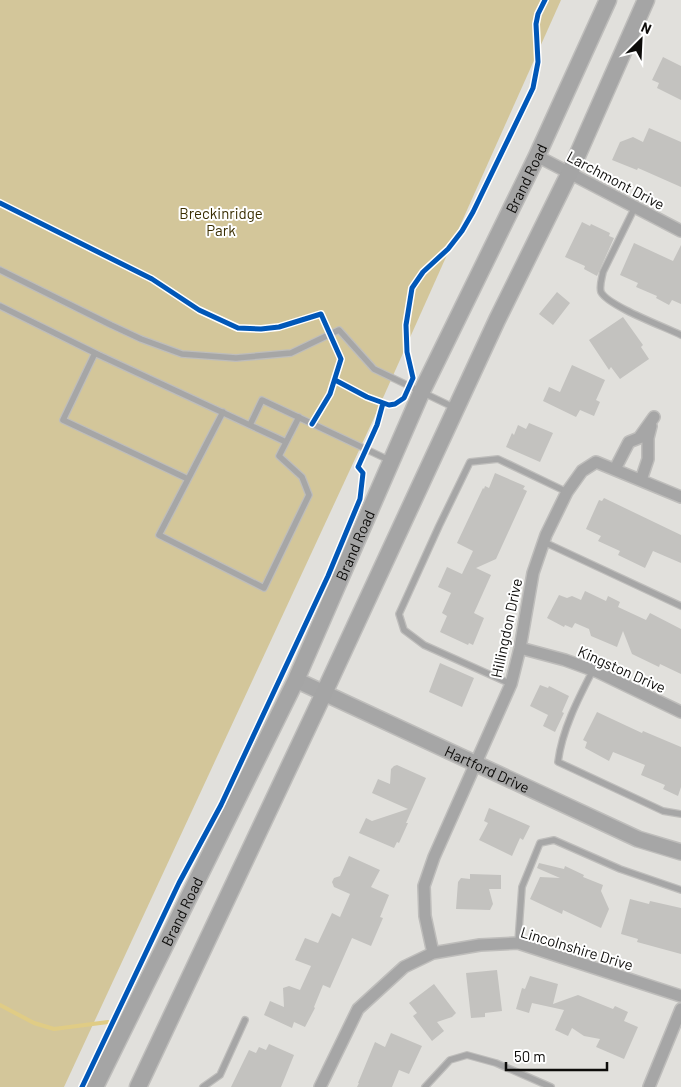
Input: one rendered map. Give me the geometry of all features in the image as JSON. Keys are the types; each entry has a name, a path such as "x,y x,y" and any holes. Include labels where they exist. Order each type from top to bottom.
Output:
{"main road":[{"name":"Brand Road","path":"95,1087 296,680 421,393 537,156 608,0"},
{"path":"138,1087 497,320 570,172 646,0"}],"street":[{"name":"Larchmont Drive","path":"537,156 681,231"},
{"path":"615,469 629,442 639,438 654,417 648,438 648,459 641,480"},
{"name":"Hillingdon Drive","path":"434,954 424,916 424,886 434,857 511,684 520,648 533,572 544,542 567,492 582,471 596,462 681,497"},
{"name":"Kingston Drive","path":"520,648 594,670 681,712"},
{"name":"Hartford Drive","path":"296,680 638,839 681,852"},
{"name":"Lincolnshire Drive","path":"320,1087 358,1009 404,967 434,954 480,945 518,942 681,996"},
{"path":"648,1087 681,1009"}],"lane":[{"path":"635,207 603,272 600,284 601,291 610,302 681,335"},
{"path":"0,270 111,326 182,354 236,358 291,353 339,330 374,369 456,409"},
{"path":"0,306 94,353 286,442"},
{"path":"94,353 63,420 188,479"},
{"path":"250,425 262,400 391,461"},
{"path":"223,412 158,535 264,588 309,495 302,477 279,456 299,417"},
{"path":"511,684 424,645 404,630 399,614 470,462 498,459 567,492"},
{"path":"544,542 681,606"},
{"path":"594,670 580,696 560,745 558,762 663,811 681,814"},
{"path":"518,942 522,887 540,842 554,840 620,869 681,890"},
{"path":"203,1087 220,1076 246,1020"},
{"path":"425,1087 450,1060 468,1056 496,1063 540,1085 551,1087"}],"green space":[{"name":"Breckinridge Park","path":"0,0 561,0 374,418 64,1087 0,1087"}],"building":[{"path":"663,57 681,66 681,100 657,88 659,83 652,80"},
{"path":"649,128 681,142 681,187 638,168 637,170 612,160 620,142 633,137 643,142"},
{"path":"582,222 610,233 609,236 614,238 597,276 584,269 585,266 565,257"},
{"path":"634,243 673,261 681,245 681,304 672,300 669,305 656,298 657,296 636,287 638,283 620,275"},
{"path":"557,292 570,303 553,325 539,314"},
{"path":"623,317 643,345 641,347 649,359 620,379 611,367 609,370 589,340"},
{"path":"572,365 605,380 596,400 600,402 594,416 580,410 576,417 543,401 549,387 560,392"},
{"path":"529,423 553,433 540,462 506,447 518,425 526,429"},
{"path":"495,473 525,486 523,489 527,491 496,559 476,568 491,575 474,613 484,618 473,645 469,643 468,645 440,632 447,616 442,613 451,593 438,587 447,567 462,574 473,551 457,543 483,488 485,486 489,488"},
{"path":"604,498 681,535 681,563 653,551 645,568 618,555 620,551 598,541 601,536 586,529 599,500 602,501"},
{"path":"585,591 606,601 608,596 620,602 618,607 646,620 650,613 681,629 681,674 660,664 659,667 632,654 623,631 617,647 591,636 589,629 575,623 572,628 565,625 564,627 547,618 559,595 567,598 572,596 581,600"},
{"path":"440,663 474,678 462,707 429,692"},
{"path":"540,685 548,688 549,686 569,696 562,712 564,713 555,732 543,726 548,715 530,706"},
{"path":"597,712 642,733 643,731 681,747 681,787 678,796 663,789 665,785 641,775 645,765 613,752 609,761 585,748 587,742 583,740"},
{"path":"397,765 426,778 399,843 397,842 394,848 359,833 366,818 372,821 408,809 372,793 378,779 390,784 391,769"},
{"path":"489,808 530,826 523,840 520,838 512,856 479,840 488,823 484,821"},
{"path":"349,856 380,870 371,887 389,895 380,917 383,918 371,946 352,938 330,988 323,985 315,1008 305,1027 294,1022 292,1028 264,1015 270,1001 284,1007 283,988 289,986 300,990 311,966 295,960 305,938 318,943 332,913 340,917 350,894 334,887 332,882 334,878 340,876"},
{"path":"539,863 564,869 565,866 584,875 583,877 603,885 601,891 609,909 601,928 563,910 562,914 530,899 540,877 560,878 537,868"},
{"path":"470,874 501,875 501,889 489,889 493,904 490,910 456,909 458,882 461,878 470,879"},
{"path":"630,899 649,904 650,901 681,908 681,954 637,942 638,939 621,934"},
{"path":"497,970 502,1011 485,1013 485,1017 471,1018 466,973"},
{"path":"530,976 558,984 553,1004 578,995 613,1009 615,1006 628,1012 624,1021 638,1027 624,1059 596,1047 600,1039 584,1036 572,1028 568,1036 555,1030 564,1010 532,1003 529,1013 516,1009 522,988 525,989"},
{"path":"434,984 456,1013 452,1017 437,1022 444,1031 432,1041 413,1016 417,1013 409,1003"},
{"path":"391,1033 422,1046 409,1074 399,1070 392,1087 357,1087 375,1042 385,1047"},
{"path":"269,1044 294,1055 281,1087 231,1087 249,1050 256,1053 259,1047 266,1050"}],"waterway":[{"path":"0,1005 34,1023 54,1029 108,1022"}],"cycle path":[{"path":"335,380 367,397 389,405 395,404 404,398 413,378 407,352 406,325 412,288 423,272 448,249 462,231 533,88 538,62 536,24 538,14 545,0"},
{"path":"0,203 152,279 199,310 238,328 261,329 279,327 321,314 341,359 330,394 312,424"},
{"path":"82,1087 179,883 221,805 328,576 360,499 363,473 358,467 377,425 383,403"}]}
